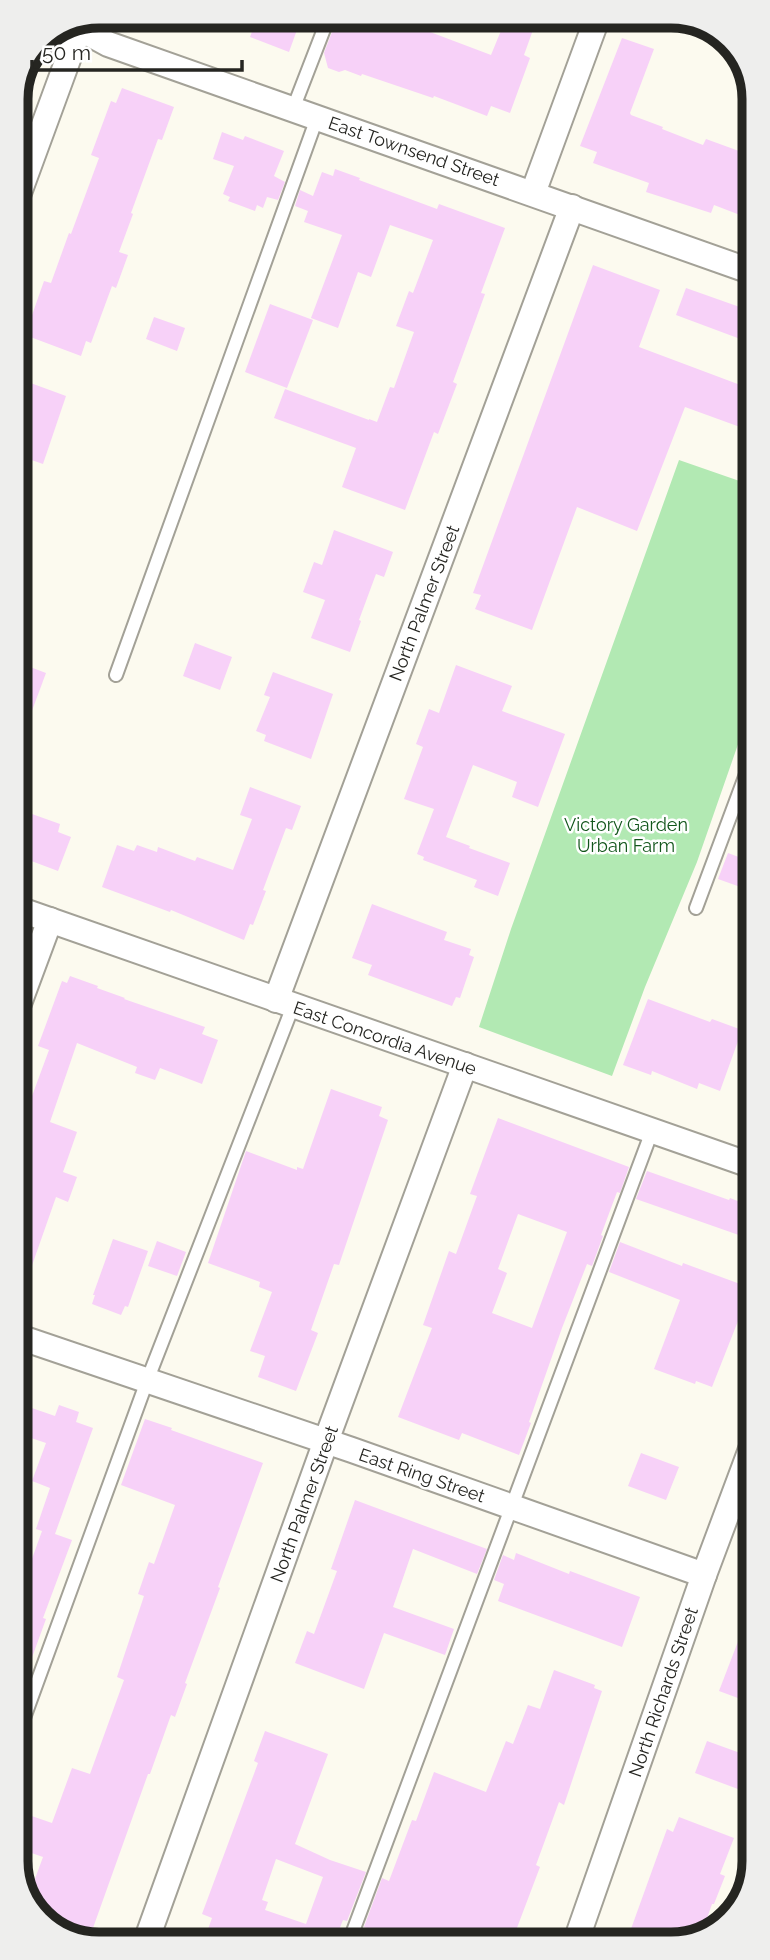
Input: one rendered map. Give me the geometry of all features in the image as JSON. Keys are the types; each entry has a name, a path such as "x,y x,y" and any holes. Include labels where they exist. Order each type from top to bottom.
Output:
{"street":[{"path":"533,193 594,28"},
{"name":"East Townsend Street","path":"84,29 108,44 742,268"},
{"path":"28,167 76,32"},
{"name":"North Palmer Street","path":"284,1003 572,207"},
{"name":"East Concordia Avenue","path":"28,912 742,1162"},
{"path":"28,979 50,920"},
{"name":"North Palmer Street","path":"149,1932 465,1065"},
{"name":"East Ring Street","path":"28,1340 326,1441 704,1575"},
{"name":"North Richards Street","path":"579,1932 742,1473"}],"lane":[{"path":"293,109 324,28"},
{"path":"116,675 317,118"},
{"path":"696,908 742,785"},
{"path":"28,1707 284,1003"},
{"path":"353,1932 652,1131"}],"green space":[{"name":"Victory Garden Urban Farm","path":"679,460 742,482 742,733 697,862 645,987 612,1076 479,1027 511,929"}],"building":[{"path":"253,28 298,28 289,52 250,37"},
{"path":"333,28 390,28 398,31 399,28 420,28 491,55 502,28 534,28 524,55 530,58 510,113 491,106 487,116 362,74 361,76 328,68 324,53"},
{"path":"622,38 654,49 631,115 703,145 706,139 742,152 740,215 714,205 711,213 646,192 649,183 593,163 597,152 580,146"},
{"path":"122,88 174,107 162,140 158,139 131,213 133,214 119,252 128,255 116,288 112,286 91,343 86,341 81,356 28,336 28,326 44,281 51,283 69,233 71,234 99,158 91,155 111,101 116,103"},
{"path":"222,132 243,140 245,136 284,151 274,176 285,182 278,200 267,197 263,208 257,205 255,211 228,201 230,197 223,194 234,166 213,159"},
{"path":"335,169 437,209 439,204 505,228 481,293 485,294 453,382 457,384 438,434 434,432 405,510 342,487 356,448 274,418 285,389 377,422 390,387 394,388 414,332 396,326 409,291 413,293 433,240 390,225 371,277 358,272 338,328 311,318 342,235 304,222 308,211 295,206 300,190 313,196 322,172 333,176"},
{"path":"593,265 660,290 639,347 742,386 742,428 685,407 637,531 577,507 532,630 475,609 481,595 473,593"},
{"path":"686,288 742,308 742,340 676,315"},
{"path":"270,304 313,320 287,388 245,372"},
{"path":"154,317 185,328 177,351 146,339"},
{"path":"28,382 66,396 43,464 28,459"},
{"path":"334,530 393,552 384,577 376,574 350,652 311,638 325,600 303,592 314,562 322,565"},
{"path":"195,643 232,657 220,690 183,676"},
{"path":"456,665 512,686 502,711 565,734 538,807 512,797 517,782 473,765 446,837 510,863 498,896 474,887 477,880 423,860 424,857 417,854 434,809 404,799 423,747 416,744 429,709 439,713"},
{"path":"28,666 46,673 28,721"},
{"path":"273,672 333,694 311,759 264,741 266,735 256,731 270,697 264,695"},
{"path":"250,787 301,806 292,830 286,828 263,890 266,891 244,940 171,910 170,912 102,887 117,845 134,851 137,845 157,852 158,847 195,861 197,857 233,870 252,819 240,815"},
{"path":"28,813 60,824 58,832 71,837 58,871 28,860"},
{"path":"728,853 742,858 742,888 718,879"},
{"path":"372,904 447,932 444,940 471,949 469,955 474,957 460,998 456,997 452,1006 368,975 372,965 352,958"},
{"path":"70,976 98,986 97,988 124,999 205,1027 202,1034 218,1040 202,1084 160,1068 155,1080 135,1073 137,1067 77,1043 50,1122 77,1132 63,1172 77,1177 68,1202 56,1197 28,1277 28,1107 49,1050 38,1046 62,981 67,983"},
{"path":"648,999 710,1022 712,1019 742,1030 720,1091 699,1083 697,1089 652,1071 651,1075 623,1065"},
{"path":"331,1089 382,1107 379,1116 388,1120 339,1265 334,1264 311,1330 318,1333 296,1391 258,1377 265,1356 250,1351 272,1292 259,1287 260,1282 208,1263 246,1151 297,1170 297,1167 303,1169"},
{"path":"498,1118 629,1167 620,1193 617,1192 592,1266 587,1264 562,1328 519,1455 462,1433 459,1440 398,1417 432,1328 423,1325 449,1251 456,1254 477,1196 470,1194","holes":["518,1214 567,1232 532,1328 492,1313 507,1273 498,1269"]},
{"path":"647,1171 729,1200 730,1198 742,1203 742,1236 636,1199"},
{"path":"113,1239 148,1251 128,1307 125,1306 121,1315 92,1304"},
{"path":"157,1241 186,1252 177,1276 148,1266"},
{"path":"620,1242 682,1266 683,1263 742,1285 742,1311 712,1387 696,1381 695,1384 654,1369 680,1300 609,1272"},
{"path":"59,1405 79,1412 76,1422 93,1428 55,1534 72,1540 43,1618 46,1619 28,1668 28,1570 42,1531 36,1529 50,1488 32,1481 46,1443 28,1437 28,1407 55,1416"},
{"path":"145,1419 263,1463 175,1717 171,1715 148,1774 92,1932 76,1928 56,1917 38,1896 33,1885 43,1857 28,1852 28,1815 52,1823 72,1768 90,1774 124,1680 117,1677 144,1596 138,1594 149,1562 154,1564 175,1505 121,1485"},
{"path":"641,1453 679,1467 666,1500 628,1486"},
{"path":"355,1500 487,1549 477,1574 413,1549 393,1607 454,1629 445,1655 384,1633 364,1689 295,1663 307,1631 314,1634 337,1571 331,1569"},
{"path":"516,1553 640,1597 622,1647 498,1601 504,1584 494,1580 503,1555 514,1560"},
{"path":"742,1631 742,1700 719,1691"},
{"path":"554,1670 595,1685 594,1688 602,1691 564,1805 559,1802 536,1865 540,1867 515,1932 379,1932 364,1927 382,1878 389,1881 434,1772 486,1792 506,1741 513,1744 528,1705 540,1709"},
{"path":"265,1731 328,1754 295,1844 366,1872 347,1921 343,1920 338,1932 207,1932 212,1918 202,1914 258,1763 254,1761","holes":["276,1859 323,1877 306,1924 265,1910 268,1902 262,1900"]},
{"path":"707,1741 742,1754 742,1791 695,1773"},
{"path":"679,1817 734,1838 720,1874 725,1876 714,1904 705,1923 694,1928 671,1932 630,1932 667,1829 673,1832"}]}
